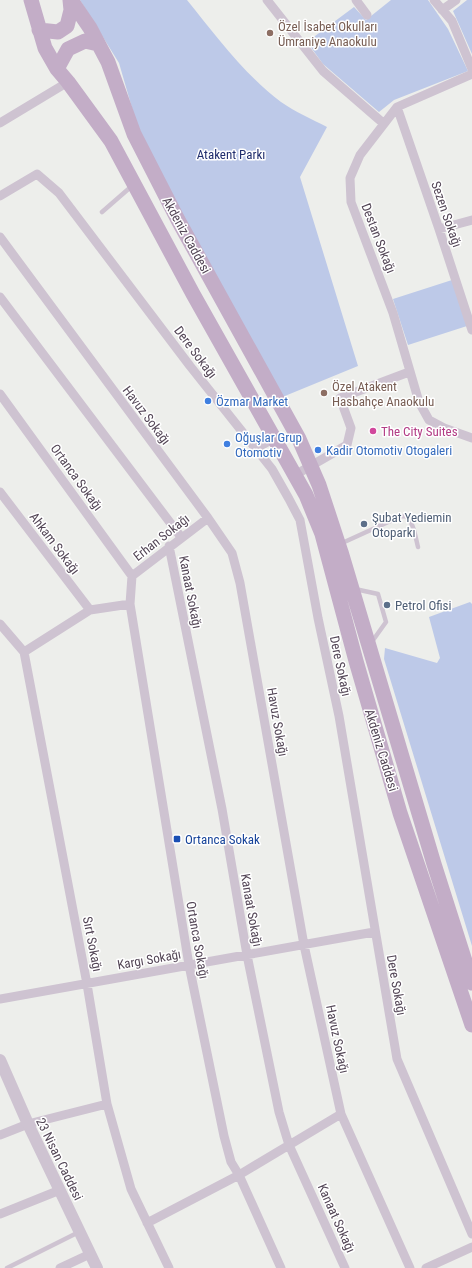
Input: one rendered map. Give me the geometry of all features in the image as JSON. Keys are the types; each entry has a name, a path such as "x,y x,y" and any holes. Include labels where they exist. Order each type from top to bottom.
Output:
{"main road":[{"name":"Akdeniz Caddesi","path":"30,0 45,48 56,69 68,82 111,141 306,495 322,534 356,662 400,813 472,1024"},
{"name":"Akdeniz Caddesi","path":"70,0 90,28 108,62 137,141 178,220 299,440 319,485 434,864 472,983"},
{"path":"39,30 58,32 67,26 71,10 70,0"},
{"path":"56,69 68,49 86,41 98,44"}],"street":[{"path":"268,0 323,71 384,123"},
{"path":"356,0 367,15"},
{"path":"434,0 452,21 472,69"},
{"path":"442,10 456,0"},
{"name":"Destan Sokağı","path":"472,74 397,106 360,155 350,178 351,202 393,313 419,402 429,420 444,428 472,438"},
{"path":"0,123 68,82"},
{"name":"Sezen Sokağı","path":"397,106 472,330"},
{"name":"Dere Sokağı","path":"0,196 37,174 59,193 190,366 272,469 290,498 300,520 318,618 339,716 366,875 374,932 397,1059 472,1234"},
{"path":"439,229 472,220"},
{"name":"Havuz Sokağı","path":"0,237 208,518 232,553 240,583 304,945 341,1114 410,1268"},
{"path":"0,296 181,537"},
{"path":"295,475 347,445 351,428 340,398 409,372"},
{"name":"Ortanca Sokağı","path":"0,394 132,576"},
{"path":"255,449 274,438"},
{"name":"Ahkam Sokağı","path":"0,492 90,610"},
{"name":"Erhan Sokağı","path":"130,604 132,576 169,546 208,518"},
{"name":"Kanaat Sokağı","path":"169,546 222,809 247,955 279,1112 289,1145 345,1268"},
{"path":"24,652 90,610 130,604"},
{"name":"Ortanca Sokağı","path":"130,604 189,965 224,1136 231,1162 239,1175 282,1268"},
{"name":"Sırt Sokağı","path":"0,624 24,652 87,984 107,1104 131,1189 169,1268"},
{"name":"Kargı Sokağı","path":"0,999 374,932"},
{"name":"23 Nisan Caddesi","path":"0,1060 28,1124 97,1268"},
{"path":"0,1135 28,1124 107,1104"},
{"path":"147,1223 239,1175 341,1114"},
{"path":"0,1214 60,1190"},
{"path":"426,1268 472,1247"},
{"path":"60,1268 90,1254"}],"lane":[{"path":"102,212 134,184"},
{"path":"338,545 404,516 407,518 415,532 418,547"},
{"path":"351,588 378,594 386,622 369,646"},
{"path":"7,1268 80,1232"}],"green space":[{"name":"Atakent Parkı","path":"80,0 187,0 231,54 268,91 286,106 327,127 300,177 358,366 280,398 139,132 119,63"},
{"path":"391,0 428,0 448,29 468,71 394,100 379,112 323,64 307,42 354,7 366,20"},
{"path":"467,0 472,0 472,54 453,11"},
{"path":"452,280 467,326 408,345 393,299"},
{"path":"470,602 472,604 472,946 384,659 385,648 437,663 440,658 429,617"}],"place":[{"name":"Özel İsabet Okulları Ümraniye Anaokulu","path":"270,33"},
{"name":"Özel Atakent Hasbahçe Anaokulu","path":"324,393"},
{"name":"Özmar Market","path":"208,401"},
{"name":"The City Suites","path":"373,431"},
{"name":"Oğuşlar Grup Otomotiv","path":"227,444"},
{"name":"Kadir Otomotiv Otogaleri","path":"318,450"},
{"name":"Şubat Yediemin Otoparkı","path":"364,524"},
{"name":"Petrol Ofisi","path":"387,605"},
{"name":"Ortanca Sokak","path":"177,839"}]}
